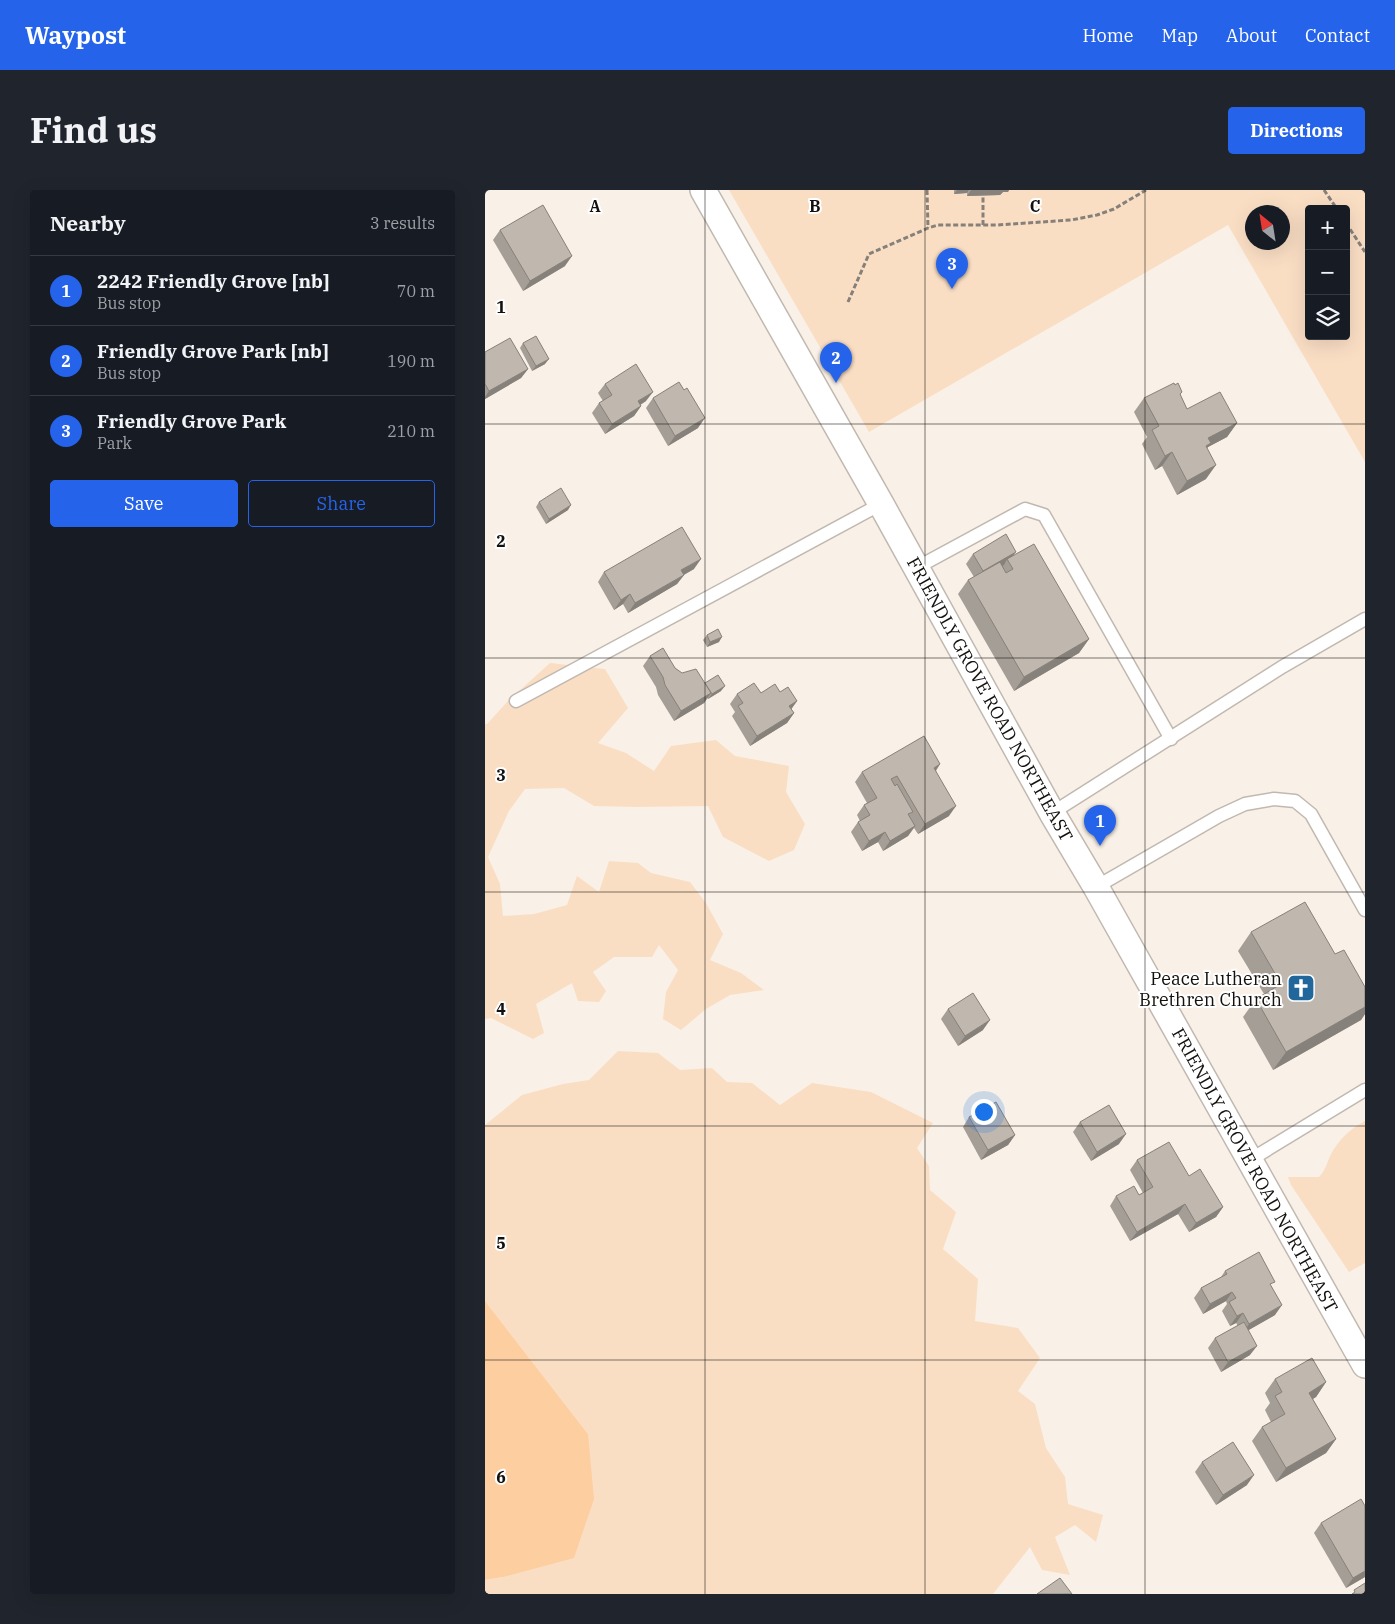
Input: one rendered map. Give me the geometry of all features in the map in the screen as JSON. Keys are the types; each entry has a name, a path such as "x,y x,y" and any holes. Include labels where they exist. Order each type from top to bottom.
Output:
{"street":[{"name":"FRIENDLY GROVE ROAD NORTHEAST","path":"703,190 917,568 1052,813 1365,1365"}],"lane":[{"path":"516,701 881,504"},
{"path":"917,568 1025,509 1044,515 1171,739"},
{"path":"1052,813 1282,667 1365,619"},
{"path":"1096,888 1219,816 1245,804 1274,799 1295,801 1311,814 1365,910"},
{"path":"1250,1160 1365,1090"}],"path":[{"path":"927,190 928,228"},
{"path":"848,302 869,254 928,228 938,225 983,225 1071,220 1097,215 1114,209 1146,190"},
{"path":"1324,190 1334,205"},
{"path":"983,195 983,225"},
{"path":"1350,228 1365,252"}],"shaded area":[{"path":"729,190 1365,190 1365,462 1228,225 869,432"},
{"path":"550,663 605,669 628,708 598,743 626,753 654,771 671,746 716,740 735,756 789,766 786,792 805,824 794,850 769,861 723,837 708,806 594,806 564,788 525,789 509,811 488,857 500,884 503,916 534,914 567,905 577,876 599,892 609,861 638,863 651,873 690,882 706,903 723,934 710,960 741,973 764,990 730,995 706,1009 681,1030 663,1019 666,992 678,970 659,945 652,957 614,957 593,972 606,991 599,1002 578,1001 572,983 536,1004 544,1033 533,1039 491,1018 485,1019 485,724"},
{"path":"618,1051 658,1053 680,1070 712,1068 727,1082 752,1083 780,1105 812,1083 871,1092 933,1123 917,1148 929,1166 930,1190 956,1212 943,1249 978,1279 975,1321 1018,1328 1040,1358 1018,1391 1035,1404 1046,1448 1065,1477 1068,1504 1103,1515 1096,1542 1075,1525 1055,1537 1070,1575 1042,1570 1030,1547 993,1594 485,1594 485,1580 503,1577 588,1434 485,1301 485,1125 522,1095 563,1084 589,1080"},
{"path":"1365,1121 1365,1263 1349,1272 1291,1185 1288,1177 1319,1177 1333,1150 1341,1140 1349,1131"},
{"path":"485,1301 588,1434 594,1499 574,1558 485,1580"}],"building":[{"path":"543,205 572,256 530,281 500,230"},
{"path":"536,336 549,359 536,366 523,343"},
{"path":"510,338 528,369 489,391 485,384 485,352"},
{"path":"636,364 653,392 638,401 641,406 612,424 599,403 612,395 605,384"},
{"path":"679,382 684,390 687,388 705,418 675,436 653,398"},
{"path":"1174,383 1175,385 1178,383 1182,392 1180,394 1187,409 1220,392 1237,423 1208,438 1211,443 1206,446 1216,465 1187,481 1172,452 1165,456 1152,430 1159,426 1144,398"},
{"path":"561,488 571,505 549,519 539,502"},
{"path":"682,527 701,559 681,570 684,575 635,603 630,594 621,600 604,572"},
{"path":"1006,534 1016,552 983,571 973,554"},
{"path":"1034,544 1089,639 1024,677 968,580 1000,562 1006,573 1013,569 1007,559"},
{"path":"718,629 722,637 710,642 707,635"},
{"path":"663,648 675,668 682,673 696,669 711,693 681,711 650,656"},
{"path":"718,675 725,686 712,694 705,683"},
{"path":"754,683 761,693 775,684 780,692 788,687 797,701 789,706 794,713 757,736 738,706 743,703 737,694"},
{"path":"924,736 940,764 934,768 956,806 925,824 897,776 891,779 895,786 897,784 913,812 908,814 915,826 890,841 885,832 869,841 858,822 870,815 864,805 877,798 862,772"},
{"name":"Peace Lutheran Brethren Church","path":"1305,902 1335,954 1344,950 1365,987 1365,1007 1286,1052 1256,999 1281,984 1251,932"},
{"path":"973,993 990,1020 965,1036 948,1009"},
{"path":"996,1102 1015,1135 988,1150 969,1117"},
{"path":"1109,1105 1126,1134 1097,1152 1080,1122"},
{"path":"1169,1142 1189,1176 1200,1169 1223,1207 1196,1223 1185,1204 1137,1232 1116,1196 1134,1186 1139,1195 1153,1187 1137,1160"},
{"path":"1259,1252 1275,1282 1270,1284 1282,1305 1249,1324 1243,1313 1237,1316 1229,1302 1236,1298 1232,1292 1210,1304 1201,1288 1227,1274 1225,1271"},
{"path":"1244,1322 1257,1346 1228,1362 1215,1338"},
{"path":"1312,1358 1326,1382 1309,1393 1336,1439 1286,1468 1262,1427 1285,1414 1275,1396 1282,1392 1275,1379"},
{"path":"1233,1442 1254,1475 1223,1495 1202,1462"},
{"path":"1361,1499 1365,1506 1365,1571 1353,1578 1321,1523"},
{"path":"1060,1578 1072,1594 1037,1594"},
{"path":"1365,1583 1365,1594 1352,1594 1355,1592 1354,1590"}],"place":[{"name":"Friendly Grove Park","path":"952,289"},
{"name":"Friendly Grove Park [nb]","path":"836,383"},
{"name":"2242 Friendly Grove [nb]","path":"1100,846"},
{"name":"Peace Lutheran Brethren Church","path":"1301,988"}]}
